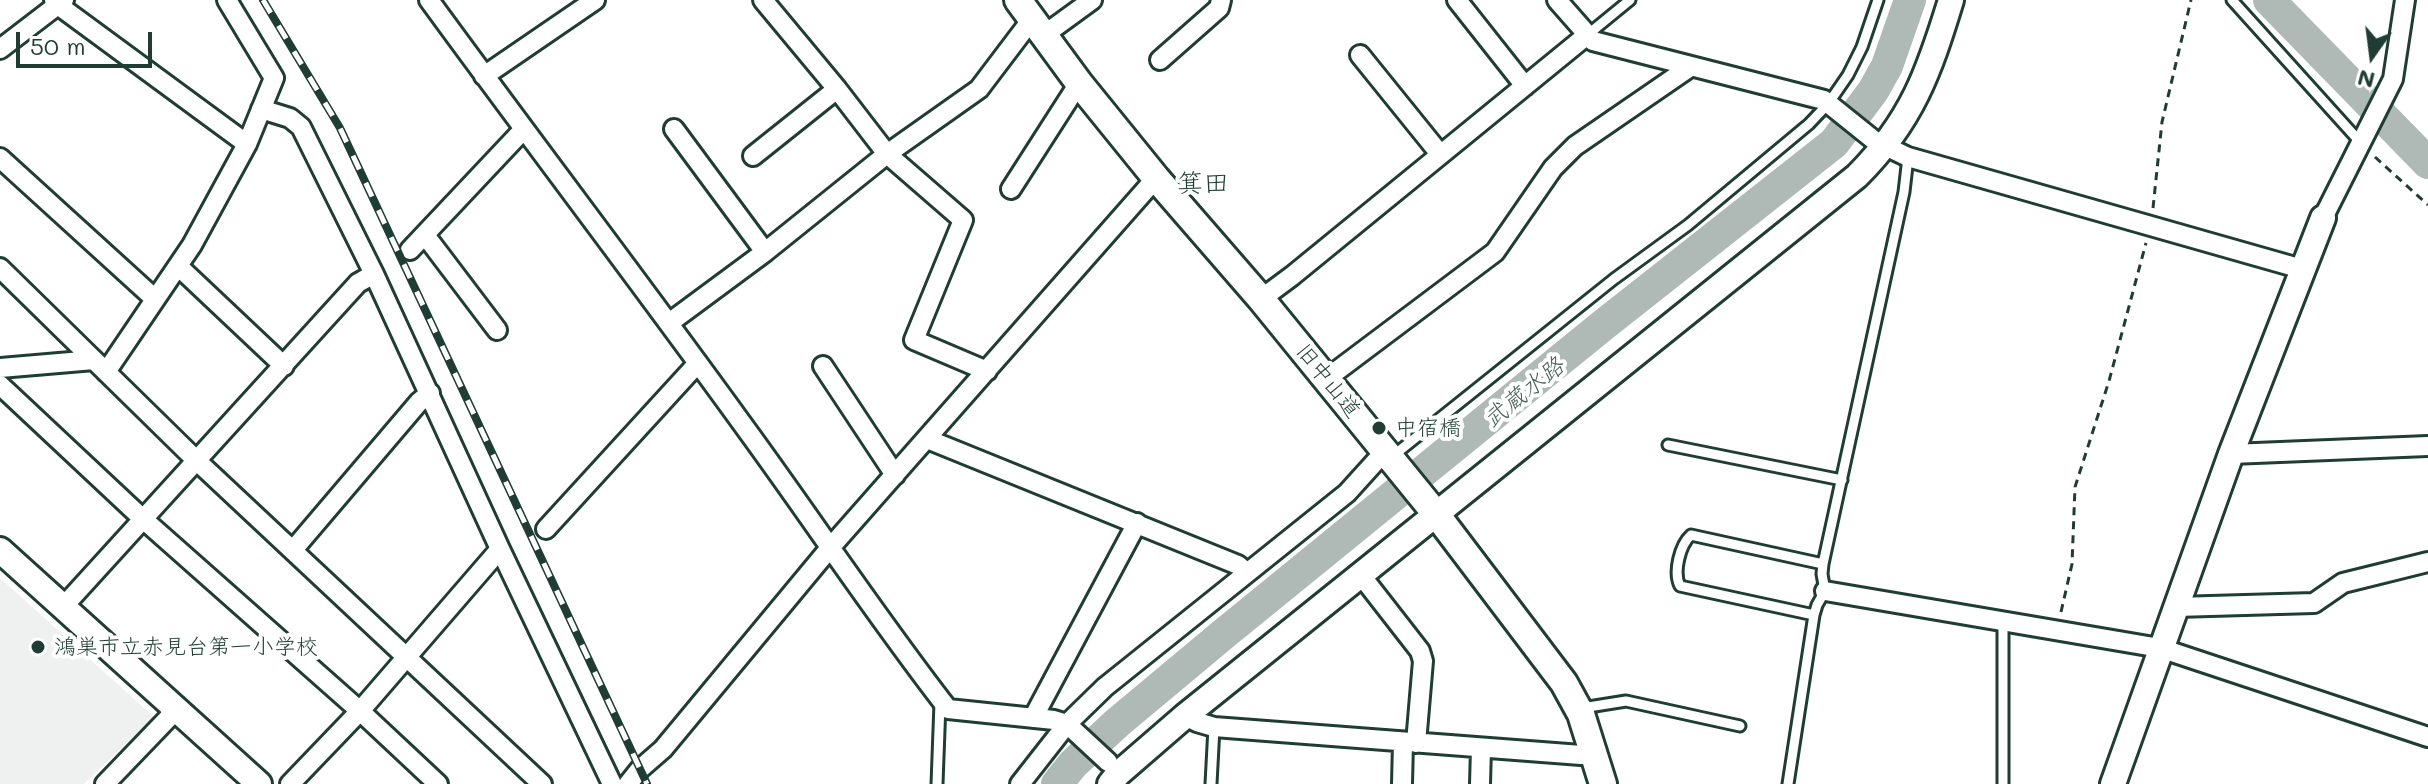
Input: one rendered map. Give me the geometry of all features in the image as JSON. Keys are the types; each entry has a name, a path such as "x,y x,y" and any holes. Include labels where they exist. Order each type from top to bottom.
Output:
{"main road":[{"name":"旧中山道","path":"1031,18 1156,178 1261,299 1433,510 1564,683 1579,708 1602,784"}],"street":[{"path":"0,368 100,366 155,299 192,245 247,144 274,78 227,0"},
{"path":"429,0 669,323 908,659 948,709 1033,718 1072,728 1112,773 1360,574 1433,510 1857,176 1878,143 1909,112 1925,81 1951,0"},
{"path":"562,0 574,16"},
{"path":"484,76 595,0"},
{"path":"763,0 887,154 963,220 914,340 987,371"},
{"path":"669,323 765,252 887,154 979,89 1031,18 1092,0"},
{"path":"1160,60 1219,8 1221,0"},
{"path":"1457,0 1525,86"},
{"path":"1557,0 1593,41 1824,100 1878,143 1908,157 2302,269"},
{"path":"2113,784 2231,454 2302,269 2323,218 2393,79 2405,0"},
{"path":"0,49 59,2 247,144"},
{"path":"1261,299 1586,36"},
{"path":"1360,55 1440,154"},
{"path":"1326,379 1495,252 1553,168 1575,146 1690,67"},
{"path":"1011,189 1079,83"},
{"path":"753,156 837,89"},
{"path":"261,109 290,118 301,127 374,274 612,784"},
{"path":"410,250 524,129"},
{"path":"674,129 765,252"},
{"path":"0,158 155,299"},
{"path":"628,784 663,749 829,549 1156,178"},
{"path":"425,235 497,330"},
{"path":"178,266 284,366"},
{"path":"0,268 197,461 542,784"},
{"path":"63,607 358,283 374,274"},
{"path":"546,529 698,363"},
{"path":"823,366 895,475"},
{"path":"0,385 143,519 438,784"},
{"path":"293,550 430,393"},
{"path":"927,439 1238,565 1246,572"},
{"path":"2231,454 2428,446"},
{"path":"1020,784 1105,687 1390,457"},
{"path":"1033,718 1137,523"},
{"path":"290,784 360,711 500,549"},
{"path":"0,550 259,784"},
{"path":"2176,607 2314,603 2343,583 2428,562"},
{"path":"1360,574 1420,651 1423,661 1402,784"},
{"path":"1825,591 2160,648 2428,737"},
{"path":"115,781 177,709"},
{"path":"1185,716 1214,727 1581,755 1593,753"},
{"path":"1480,784 1481,748"},
{"path":"1602,784 1619,784"}],"lane":[{"path":"1586,36 1630,0"},
{"path":"1390,457 1614,279 1688,225 1832,107 1856,61 1878,0"},
{"path":"2232,0 2364,139"},
{"path":"1788,784 1814,615 1825,591 1823,564 1904,192 1908,157"},
{"path":"1668,445 1842,480"},
{"path":"1814,615 1680,586 1676,579 1683,542 1691,535 1823,564"},
{"path":"2003,622 2003,784"},
{"path":"937,784 940,699"},
{"path":"1579,708 1626,701 1740,726"},
{"path":"1211,784 1214,727"}],"path":[{"path":"2057,631 2072,564 2075,487 2109,381 2151,227 2162,122 2191,0"},
{"path":"2364,139 2428,205"}],"shaded area":[{"name":"鴻巣市立赤見台第一小学校","path":"0,578 154,717 84,784 0,784"}],"waterway":[{"name":"武蔵水路","path":"1057,784 1073,764 1117,723 1226,632 1602,326 1834,143 1873,91 1887,66 1910,0"},
{"path":"2269,0 2428,163"}],"railway":[{"path":"263,0 340,128 647,784"}],"place":[{"name":"中宿橋","path":"1379,428"},
{"name":"鴻巣市立赤見台第一小学校","path":"38,647"}],"district":[{"name":"箕田","path":"1203,184"}]}
